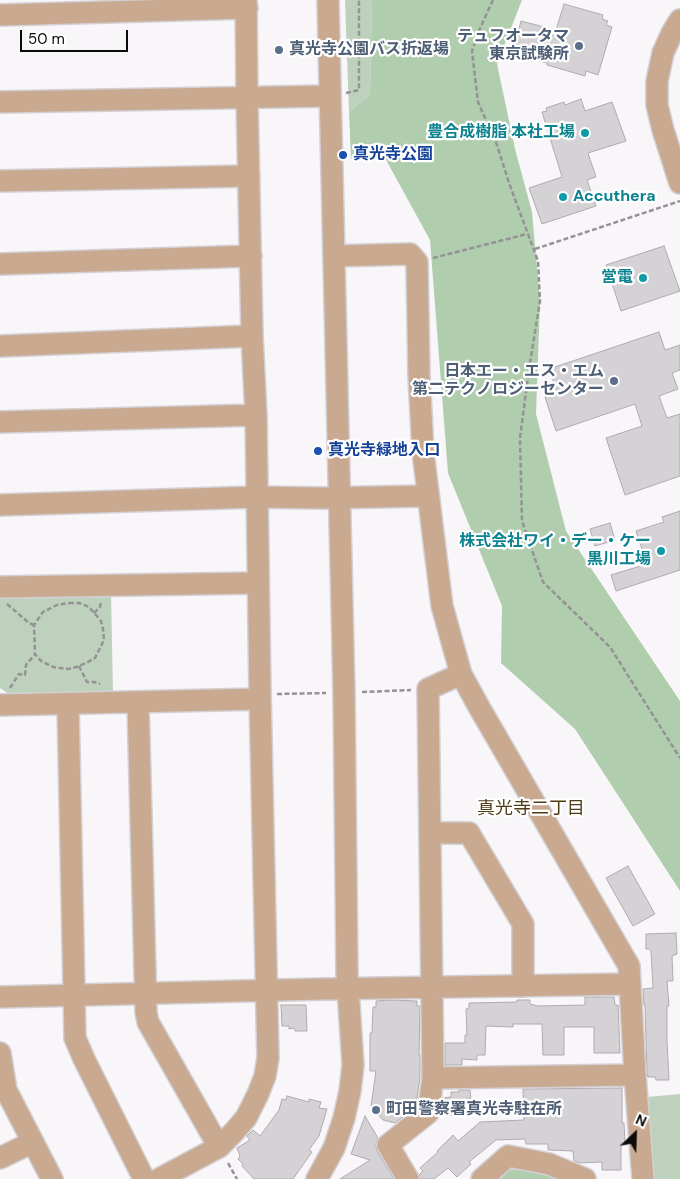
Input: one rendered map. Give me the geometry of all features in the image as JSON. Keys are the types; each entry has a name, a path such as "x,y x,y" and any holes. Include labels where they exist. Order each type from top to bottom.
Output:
{"street":[{"path":"317,1179 334,1148 344,1118 353,1065 348,989 344,692 334,256 336,95 328,0"},
{"path":"0,15 84,6 246,4 268,1058 265,1076 258,1094 246,1118 222,1152 159,1179"},
{"path":"680,20 663,53 656,81 657,105 680,184"},
{"path":"0,102 336,95"},
{"path":"0,181 249,176"},
{"path":"334,256 410,254 417,262 419,375 423,452 442,606 462,674 479,707 629,966 643,1179"},
{"path":"0,264 251,256"},
{"path":"0,346 252,336"},
{"path":"0,422 256,415"},
{"path":"0,505 256,497 428,496"},
{"path":"4,595 258,582"},
{"path":"408,1179 388,1146 428,1113 434,1078 428,689 462,674"},
{"path":"4,698 68,704 260,697"},
{"path":"138,702 146,1012 148,1022 222,1152"},
{"path":"68,704 75,1038 84,1060 144,1179"},
{"path":"430,833 469,834 479,850 523,924 523,986"},
{"path":"0,997 630,984"},
{"path":"0,1054 6,1090 52,1179"},
{"path":"434,1078 635,1075"},
{"path":"0,1158 33,1142"},
{"path":"482,1179 508,1156 549,1164 585,1179"}],"path":[{"path":"336,95 359,90 359,0"},
{"path":"494,0 481,26 472,51 478,102 497,145 538,261 540,301 520,438 522,521 543,582 610,647 680,758"},
{"path":"535,249 680,202"},
{"path":"417,262 528,234"},
{"path":"4,595 29,623 34,625"},
{"path":"79,603 89,607 100,621 104,640 95,658 77,667 53,667 41,661 35,654 34,625 43,612 56,605 79,603"},
{"path":"4,698 19,674 25,675 26,665 35,654"},
{"path":"260,697 428,689"},
{"path":"222,1152 237,1179"}],"green space":[{"path":"345,0 372,0 370,95 349,112"},
{"path":"372,0 522,0 497,64 515,149 532,212 540,301 536,414 566,531 680,701 680,891 575,729 501,663 502,606 448,473 430,240 385,158 351,159 349,112 370,95"},
{"path":"111,590 113,694 9,694 0,688 0,597"},
{"path":"680,1094 680,1179 652,1179 647,1097"},
{"path":"507,1169 535,1171 555,1179 497,1179"}],"building":[{"name":"テュフオータマ 東京試験所","path":"564,4 603,15 602,19 608,21 606,25 612,27 598,75 586,71 585,76 513,54 521,21 556,30"},
{"path":"581,99 585,111 612,102 626,141 588,153 596,177 587,180 596,206 542,224 529,188 562,177 542,112 547,111 546,108 564,102 565,105"},
{"name":"営電","path":"664,246 680,291 621,311 606,265"},
{"name":"日本エー・エス・エム 第二テクノロジーセンター","path":"659,332 665,350 680,345 680,370 672,373 678,389 659,396 667,418 680,414 680,476 625,495 606,438 642,426 635,404 556,431 545,397 557,392 549,369"},
{"name":"株式会社ワイ・デー・ケー 黒川工場","path":"680,511 680,570 616,591 611,575 647,564 636,531 664,522 662,517"},
{"path":"610,523 615,540 595,546 590,529"},
{"path":"628,866 655,914 633,926 606,878"},
{"path":"676,933 677,954 672,956 673,981 667,981 669,1080 656,1080 655,1077 648,1077 647,1074 643,989 653,988 651,951 646,949 646,934"},
{"path":"585,997 614,997 615,1005 618,1005 620,1053 594,1053 594,1027 564,1027 564,1055 543,1055 542,1024 513,1024 513,1027 486,1026 485,1055 477,1055 477,1060 462,1059 462,1065 445,1065 445,1043 465,1043 465,1035 467,1035 466,1009 469,1008 469,1003 530,1000 530,1004 538,1006 585,1005"},
{"path":"376,1001 417,1001 417,1006 420,1006 420,1077 416,1105 406,1103 403,1117 395,1123 383,1120 371,1106 376,1071 370,1071 370,1033 372,1033 373,1007 376,1007"},
{"path":"281,1005 306,1005 307,1031 295,1031 294,1028 289,1029 289,1026 282,1026"},
{"path":"622,1088 622,1123 624,1123 625,1143 621,1143 621,1170 602,1170 602,1162 579,1163 574,1161 573,1151 548,1150 548,1144 526,1144 525,1139 496,1140 469,1162 471,1164 457,1177 448,1168 434,1179 420,1179 419,1175 423,1171 420,1168 453,1135 458,1141 480,1122 524,1120 523,1089"},
{"path":"459,1090 470,1090 471,1099 468,1099 469,1115 450,1115 442,1110 443,1098 451,1097 451,1092 459,1092"},
{"path":"287,1096 309,1102 309,1099 321,1102 319,1108 327,1109 319,1136 309,1150 312,1152 293,1179 254,1179 238,1159 240,1156 237,1148 250,1140 247,1136 253,1130 260,1136 279,1110 282,1099 286,1100"},
{"path":"365,1116 378,1138 377,1151 394,1179 340,1179 370,1160 351,1154"}],"place":[{"name":"テュフオータマ 東京試験所","path":"579,46"},
{"name":"真光寺公園バス折返場","path":"279,50"},
{"name":"豊合成樹脂 本社工場","path":"585,133"},
{"name":"真光寺公園","path":"343,155"},
{"name":"Accuthera","path":"563,197"},
{"name":"営電","path":"643,278"},
{"name":"日本エー・エス・エム 第二テクノロジーセンター","path":"614,381"},
{"name":"真光寺緑地入口","path":"318,451"},
{"name":"株式会社ワイ・デー・ケー 黒川工場","path":"661,551"},
{"name":"町田警察署真光寺駐在所","path":"376,1110"}],"district":[{"name":"真光寺二丁目","path":"531,809"}]}
